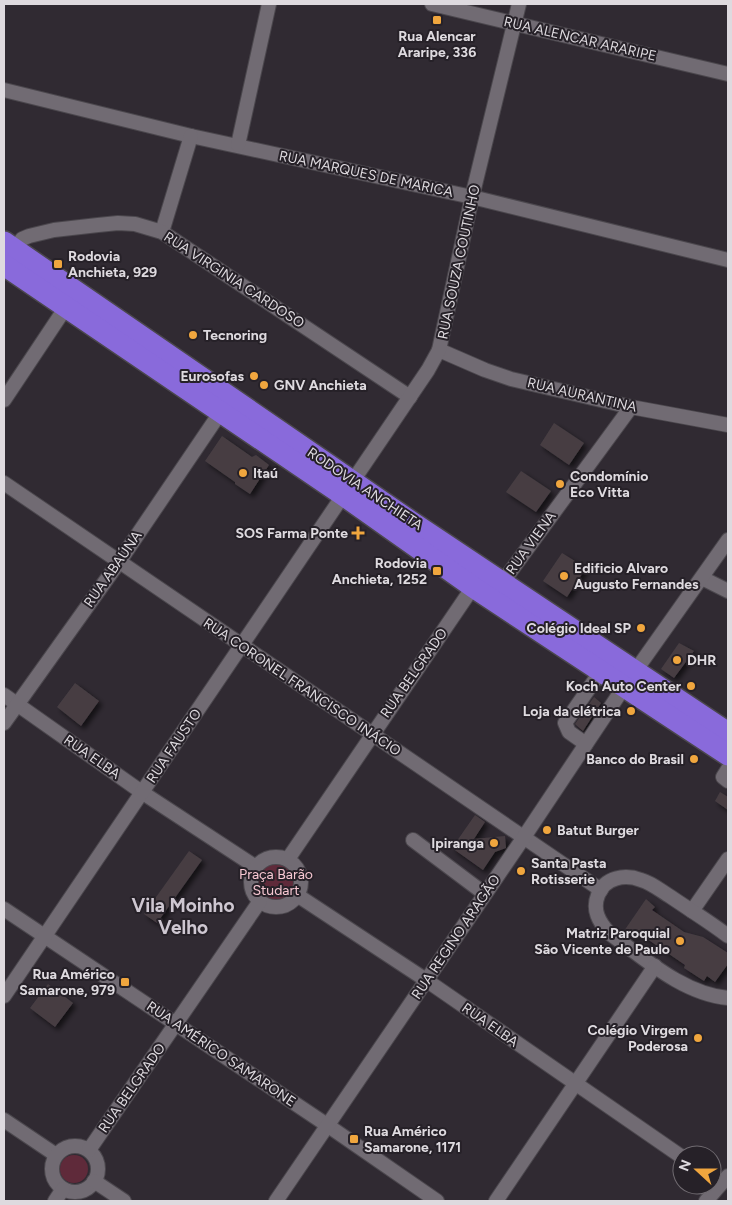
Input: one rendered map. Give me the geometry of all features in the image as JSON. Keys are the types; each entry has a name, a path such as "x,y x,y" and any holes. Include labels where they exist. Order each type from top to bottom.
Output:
{"highway":[{"name":"RODOVIA ANCHIETA","path":"8,252 66,307 220,413 502,582 728,755"},
{"name":"RODOVIA ANCHIETA","path":"8,252 347,488 474,587 602,672 630,679 728,733"}],"street":[{"path":"238,145 268,4"},
{"name":"RUA ALENCAR ARARIPE","path":"432,4 728,74"},
{"name":"RUA SOUZA COUTINHO","path":"347,488 410,397 439,350 472,197 518,4"},
{"name":"RUA MARQUES DE MARICA","path":"4,90 191,136 472,197 728,260"},
{"path":"162,232 191,136"},
{"name":"RUA VIRGINIA CARDOSO","path":"8,252 29,236 54,230 118,223 135,224 162,232 410,397"},
{"path":"4,400 66,307"},
{"name":"RUA AURANTINA","path":"439,350 485,370 512,379 631,407 728,426"},
{"name":"RUA VIENA","path":"502,582 631,407"},
{"name":"RUA ABAÚNA","path":"4,723 220,413"},
{"name":"RUA CORONEL FRANCISCO INÁCIO","path":"4,483 601,890"},
{"name":"RUA FAUSTO","path":"4,996 143,793 347,488"},
{"name":"RUA REGINO ARAGÃO","path":"276,1201 630,679 728,540"},
{"path":"702,578 728,591"},
{"name":"RUA BELGRADO","path":"288,859 474,587"},
{"path":"586,744 569,732 565,723 602,672"},
{"name":"RUA ELBA","path":"4,695 143,793 256,867"},
{"path":"728,769 723,777 728,787"},
{"path":"413,840 485,894"},
{"path":"274,856 288,859 294,863 300,875 301,882 298,895 292,901 276,907 260,901 252,888 251,881 256,867 261,862 274,856"},
{"path":"692,911 728,859"},
{"path":"728,936 643,880 631,877 614,879 601,890 596,905 597,915 601,924 609,933 655,966 706,993 728,998"},
{"name":"RUA ELBA","path":"298,895 426,980 672,1150"},
{"name":"RUA BELGRADO","path":"89,1150 260,901"},
{"name":"RUA AMÉRICO SAMARONE","path":"4,910 327,1125 437,1201"},
{"path":"496,1201 655,966"},
{"path":"4,1120 56,1155"},
{"path":"71,1146 79,1146 89,1150 98,1165 98,1173 94,1181 88,1188 80,1191 71,1192 63,1189 56,1183 52,1174 52,1164 56,1155 61,1150 71,1146"},
{"path":"94,1181 124,1201"},
{"path":"706,1201 723,1182"},
{"path":"55,1201 63,1189"}],"green space":[{"name":"Praça Barão Studart","path":"276,861 291,867 297,882 291,897 276,903 261,897 255,882 261,867"},
{"path":"74,1155 84,1159 88,1169 84,1179 74,1183 64,1179 60,1169 64,1159"}],"building":[{"path":"554,423 584,443 569,465 540,445"},
{"name":"Itaú","path":"222,436 252,457 256,455 269,465 250,494 205,461"},
{"path":"521,471 551,491 536,512 506,492"},
{"name":"Edificio Alvaro Augusto Fernandes","path":"562,553 586,568 567,597 543,581"},
{"name":"DHR","path":"679,643 694,651 674,678 661,669"},
{"path":"75,683 99,701 81,726 57,707"},
{"path":"594,697 601,703 583,731 575,724"},
{"path":"720,792 728,797 728,810 715,801"},
{"path":"475,815 485,822 474,839 505,836 506,848 495,852 483,870 452,848"},
{"path":"189,851 202,860 157,923 144,914"},
{"name":"Matriz Paroquial São Vicente de Paulo","path":"646,899 655,907 652,910 684,932 703,937 728,953 728,964 715,982 707,976 704,981 684,968 685,965 637,932 633,937 624,931"},
{"path":"48,984 73,1003 55,1027 30,1008"}],"place":[{"name":"Rua Alencar Araripe, 336","path":"437,20"},
{"name":"Rodovia Anchieta, 929","path":"58,264"},
{"name":"Tecnoring","path":"193,335"},
{"name":"Eurosofas","path":"254,376"},
{"name":"GNV Anchieta","path":"264,385"},
{"name":"Itaú","path":"243,473"},
{"name":"Condomínio Eco Vitta","path":"560,484"},
{"name":"SOS Farma Ponte","path":"358,533"},
{"name":"Rodovia Anchieta, 1252","path":"437,571"},
{"name":"Edificio Alvaro Augusto Fernandes","path":"564,576"},
{"name":"Colégio Ideal SP","path":"641,628"},
{"name":"DHR","path":"677,660"},
{"name":"Koch Auto Center","path":"691,686"},
{"name":"Loja da elétrica","path":"631,711"},
{"name":"Banco do Brasil","path":"694,759"},
{"name":"Batut Burger","path":"547,830"},
{"name":"Ipiranga","path":"494,843"},
{"name":"Santa Pasta Rotisserie","path":"521,871"},
{"name":"Matriz Paroquial São Vicente de Paulo","path":"680,941"},
{"name":"Rua Américo Samarone, 979","path":"125,982"},
{"name":"Colégio Virgem Poderosa","path":"698,1038"},
{"name":"Rua Américo Samarone, 1171","path":"354,1139"}],"district":[{"name":"Vila Moinho Velho","path":"183,916"}]}
